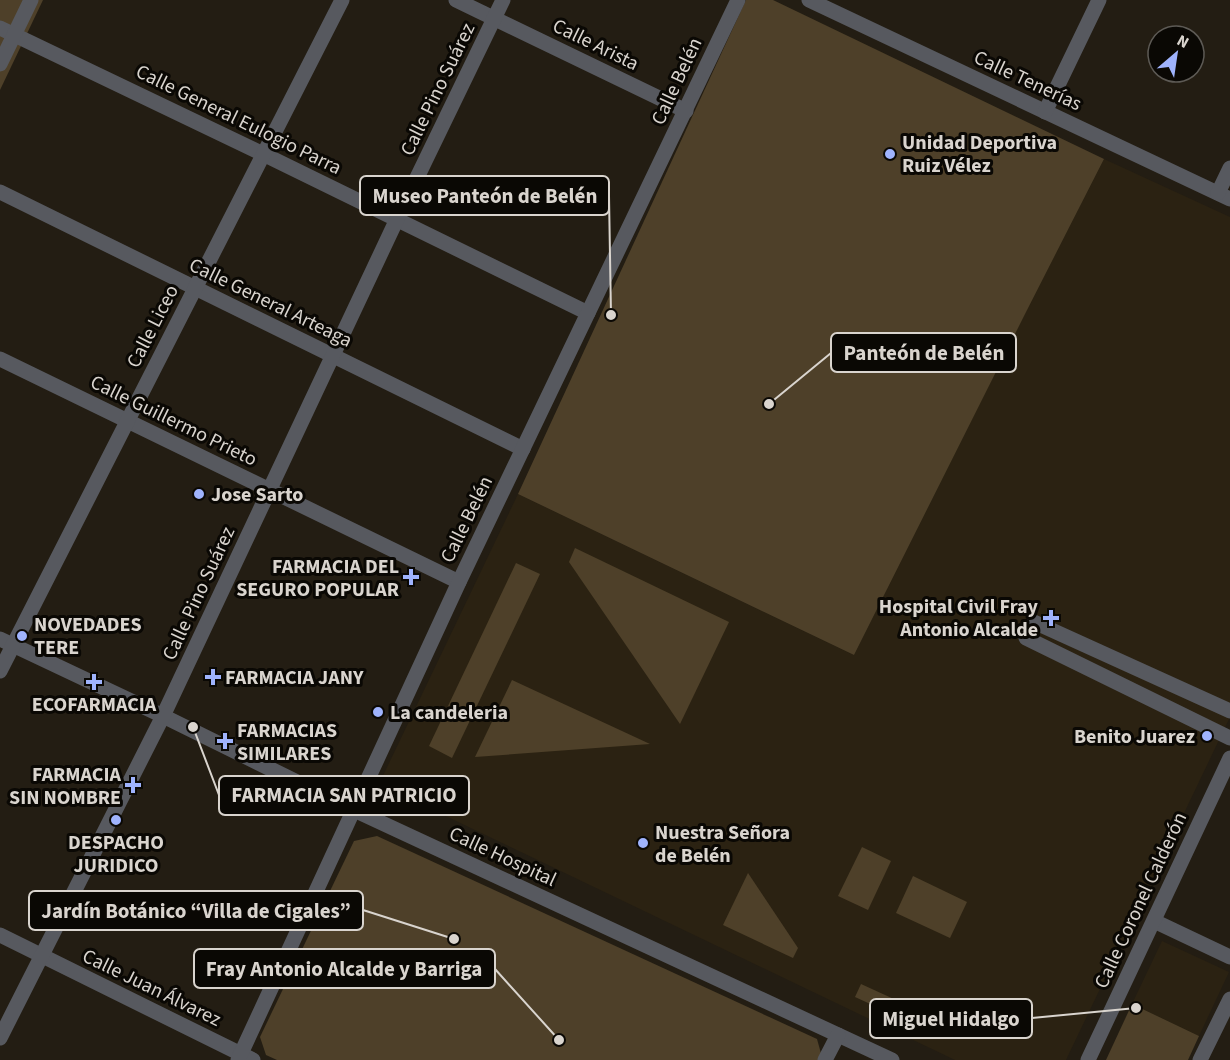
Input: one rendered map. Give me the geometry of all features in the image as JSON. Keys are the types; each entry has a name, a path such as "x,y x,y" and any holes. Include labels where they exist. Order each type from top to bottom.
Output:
{"street":[{"path":"0,64 31,0"},
{"name":"Calle Liceo","path":"0,671 7,642 128,422 342,0"},
{"name":"Calle Arista","path":"456,0 686,111"},
{"name":"Calle Pino Suárez","path":"0,1038 40,955 164,716 397,219 503,0"},
{"name":"Calle Belén","path":"244,1058 354,810 459,582 738,0"},
{"name":"Calle Tenerías","path":"809,0 1224,196"},
{"path":"842,15 849,0"},
{"path":"1045,112 1099,0"},
{"name":"Calle General Eulogio Parra","path":"0,28 588,313"},
{"path":"1224,196 1230,168"},
{"name":"Calle General Arteaga","path":"0,192 523,449"},
{"name":"Calle Guillermo Prieto","path":"0,359 459,582"},
{"path":"1230,711 1034,622 1026,638 1230,738"},
{"name":"Calle Hospital","path":"7,642 164,716 354,810 892,1060"},
{"name":"Calle Coronel Calderón","path":"1089,1060 1230,758"},
{"path":"1154,921 1230,957"},
{"name":"Calle Juan Álvarez","path":"0,935 244,1058"},
{"path":"1200,1060 1230,999"},
{"path":"825,1060 838,1035"}],"shaded area":[{"path":"0,0 43,0 0,90"},
{"path":"746,0 773,0 1104,159 854,655 518,494"},
{"name":"Hospital Civil Fray Antonio Alcalde","path":"1104,159 1230,217 1230,717 1066,1060 955,1060 379,784 518,494 854,655"},
{"path":"575,548 729,622 680,724 569,562"},
{"path":"516,563 540,574 452,758 429,746"},
{"path":"512,680 650,744 475,757"},
{"path":"377,836 817,1039 821,1060 277,1060 266,1055 260,1037 354,841"},
{"path":"862,847 891,861 868,910 838,896"},
{"path":"748,873 798,948 793,958 723,925"},
{"path":"913,876 967,902 950,938 896,913"},
{"path":"1162,941 1229,972 1199,1036 1132,1004"},
{"path":"861,984 896,1000 890,1013 855,997"},
{"path":"1132,1004 1199,1036 1188,1060 1106,1060"}],"place":[{"name":"Unidad Deportiva Ruiz Vélez","path":"890,154"},
{"name":"Museo Panteón de Belén","path":"611,315"},
{"name":"Panteón de Belén","path":"769,404"},
{"name":"Jose Sarto","path":"199,494"},
{"name":"FARMACIA DEL SEGURO POPULAR","path":"411,577"},
{"name":"Hospital Civil Fray Antonio Alcalde","path":"1051,618"},
{"name":"NOVEDADES TERE","path":"22,636"},
{"name":"FARMACIA JANY","path":"213,677"},
{"name":"ECOFARMACIA","path":"94,682"},
{"name":"La candeleria","path":"378,712"},
{"name":"FARMACIA SAN PATRICIO","path":"193,727"},
{"name":"Benito Juarez","path":"1207,736"},
{"name":"FARMACIAS SIMILARES","path":"225,741"},
{"name":"FARMACIA SIN NOMBRE","path":"133,785"},
{"name":"DESPACHO JURIDICO","path":"116,820"},
{"name":"Nuestra Señora de Belén","path":"643,843"},
{"name":"Jardín Botánico “Villa de Cigales”","path":"454,939"},
{"name":"Miguel Hidalgo","path":"1136,1008"},
{"name":"Fray Antonio Alcalde y Barriga","path":"559,1040"}]}
